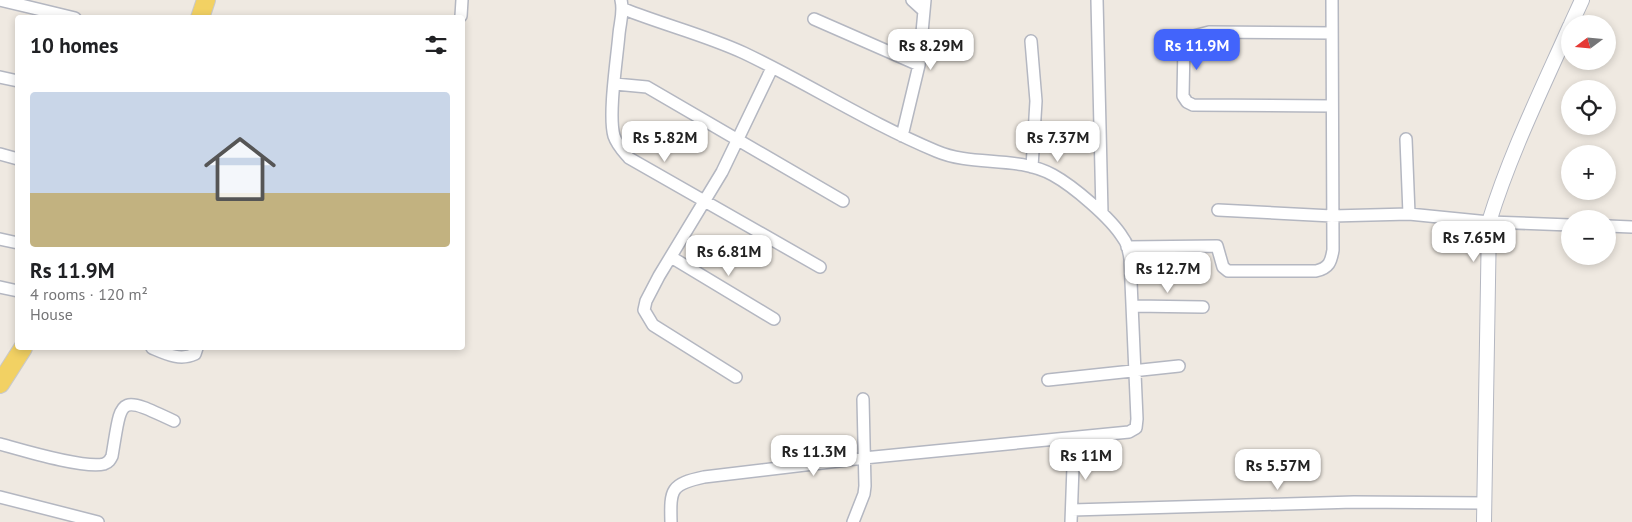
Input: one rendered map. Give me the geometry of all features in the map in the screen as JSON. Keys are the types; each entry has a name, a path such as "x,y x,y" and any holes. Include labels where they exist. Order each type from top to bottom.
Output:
{"main road":[{"path":"201,15 206,0"},
{"path":"0,384 22,350"}],"street":[{"path":"0,0 34,4 66,15"},
{"path":"461,15 462,0"},
{"path":"902,136 919,65 924,6 912,0"},
{"path":"1097,0 1102,213"},
{"path":"1127,247 1215,246 1220,248 1223,267 1228,271 1316,271 1326,268 1332,262 1332,0"},
{"path":"1575,15 1582,0"},
{"path":"671,522 670,495 681,483 690,480 864,458 969,450 1125,434 1136,428 1133,306 1127,247 1122,236 1102,213 1055,176 1013,162 952,157 902,136 772,68 701,34 622,5 615,84 614,135 620,148 629,158 820,267"},
{"path":"814,19 919,65"},
{"path":"1332,32 1209,32 1190,37 1184,45 1183,96 1186,102 1193,105 1332,106"},
{"path":"1031,40 1036,101 1032,168"},
{"path":"1484,522 1489,222 1499,189 1561,45"},
{"path":"736,377 653,325 648,320 644,310 646,301 738,140 772,68"},
{"path":"0,77 15,80"},
{"path":"615,84 647,87 843,201"},
{"path":"1406,139 1409,214"},
{"path":"0,154 15,158"},
{"path":"1218,210 1332,216 1409,214 1489,222 1561,225"},
{"path":"1616,226 1632,227"},
{"path":"0,239 15,242"},
{"path":"671,257 774,319"},
{"path":"0,287 15,291"},
{"path":"1133,306 1203,307"},
{"path":"157,350 176,357 187,358 195,354 197,350"},
{"path":"1048,380 1179,366"},
{"path":"852,522 864,494 862,399"},
{"path":"0,444 44,456 94,465 104,464 109,462 112,456 119,415 122,408 128,404 136,404 174,421"},
{"path":"1071,522 1074,439"},
{"path":"0,497 98,522"},
{"path":"1072,510 1354,502 1484,503"}]}
